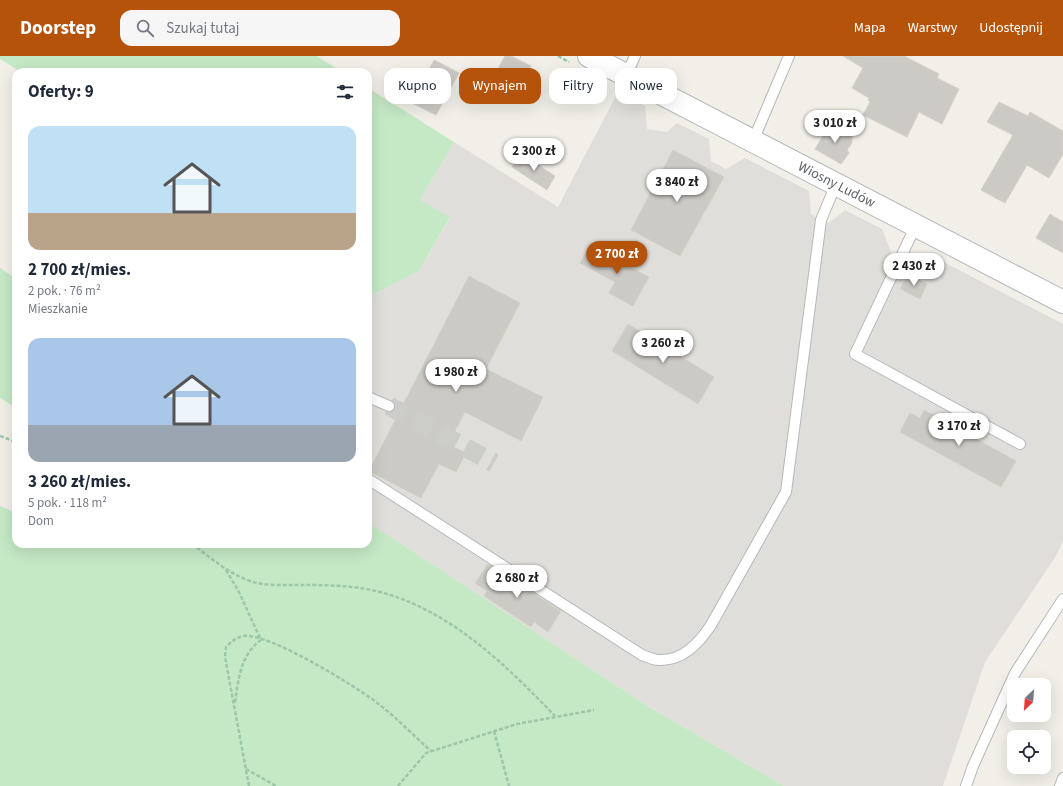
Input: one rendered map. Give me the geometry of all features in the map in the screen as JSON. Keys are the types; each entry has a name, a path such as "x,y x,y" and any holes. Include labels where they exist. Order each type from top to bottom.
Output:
{"street":[{"name":"Wiosny Ludów","path":"589,56 615,70"},
{"name":"Wiosny Ludów","path":"677,102 1063,302"}],"lane":[{"path":"630,68 635,56"},
{"path":"753,141 789,56"},
{"path":"372,482 642,655 659,660 676,658 690,650 702,639 711,625 786,492 821,220 836,184"},
{"path":"916,226 855,354 1020,444"},
{"path":"372,399 389,406"},
{"path":"966,786 972,766 1015,673 1063,599"},
{"path":"1060,786 1063,778"}],"path":[{"path":"0,436 12,440"},
{"path":"197,548 232,574 252,582 273,585 347,586 370,589 386,593 425,610 452,625 512,671 555,716"},
{"path":"224,568 238,590 261,640"},
{"path":"249,786 226,657 226,647 232,640 244,636 276,645 324,669 376,703 432,751"},
{"path":"235,707 238,686 246,656 252,646 261,640"},
{"path":"398,786 426,753 517,724 594,710"},
{"path":"494,731 509,786"},
{"path":"246,768 276,786"}],"shaded area":[{"path":"615,98 615,104 641,104 645,106 647,129 667,132 677,123 709,139 711,161 726,169 745,158 809,191 811,214 821,220 829,223 845,210 882,229 891,252 890,255 899,260 911,266 934,257 1063,324 1063,541 1056,556 985,662 943,786 784,786 649,707 372,525 372,296 419,271 450,218 420,200 454,142 558,207"}],"green space":[{"path":"0,56 317,56 336,68 15,68 0,59"},
{"path":"372,91 384,98 384,104 393,104 454,142 420,200 450,217 419,271 374,294 372,297"},
{"path":"0,268 12,276 12,406 0,398"},
{"path":"0,506 12,511 12,548 372,548 372,525 649,707 784,786 0,786"}],"building":[{"path":"505,56 511,56 531,66 530,68 498,68"},
{"path":"843,56 904,56 939,74 937,78 959,89 942,124 919,112 907,137 863,115 870,102 868,100 869,98 852,88 863,68"},
{"path":"434,60 449,68 430,68"},
{"path":"451,69 459,73 451,88"},
{"path":"999,102 1028,116 1030,112 1063,131 1063,154 1049,178 1027,165 1005,203 981,190 1013,135 987,122"},
{"path":"414,104 442,104 436,115"},
{"path":"831,123 852,135 852,143 847,150 849,153 841,164 815,149"},
{"path":"673,150 724,177 680,256 631,230"},
{"path":"521,154 555,176 547,190 512,167"},
{"path":"1050,214 1063,222 1063,253 1036,238"},
{"path":"590,246 649,277 633,306 609,293 615,282 580,263"},
{"path":"908,274 927,284 920,299 900,289"},
{"path":"469,276 520,303 486,369 543,397 521,441 465,412 448,444 466,453 456,472 439,464 421,498 372,473 372,465"},
{"path":"628,324 714,377 698,404 612,351"},
{"path":"924,410 1016,461 1001,487 900,432 910,413 920,418"},
{"path":"488,564 561,611 548,632 534,622 531,627 484,596 487,591 475,583"}],"tunnel":[{"path":"389,406 494,463"}]}
